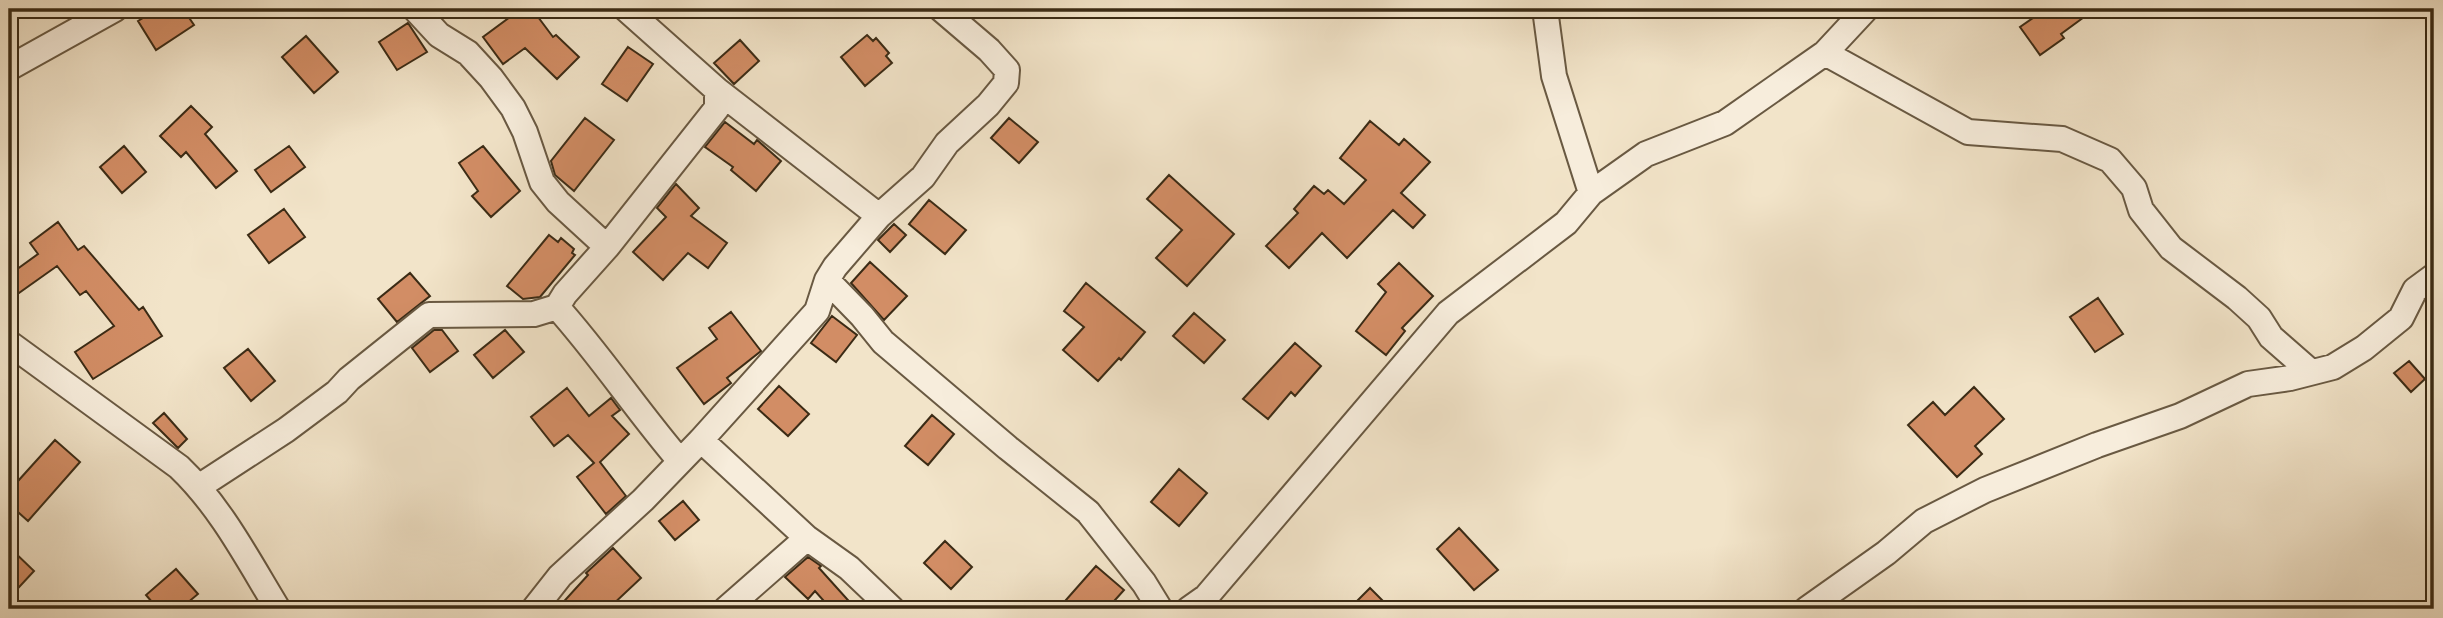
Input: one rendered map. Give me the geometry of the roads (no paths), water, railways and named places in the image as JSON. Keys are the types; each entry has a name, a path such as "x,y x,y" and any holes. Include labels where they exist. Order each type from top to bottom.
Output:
{"street":[{"path":"13,57 115,9"},
{"path":"415,9 439,35 468,53 491,78 513,108 525,132 542,182 558,202 607,247"},
{"path":"626,9 718,90 879,216"},
{"path":"534,609 560,576 643,500 701,440 817,310 835,267 879,216 923,177 947,143 988,105 1006,83 1007,70 989,50 942,9"},
{"path":"1545,9 1554,76 1591,193"},
{"path":"1189,609 1206,597 1448,313 1566,223 1591,193 1646,154 1725,123 1825,53 1866,9"},
{"path":"1825,53 1968,132 2062,139 2110,160 2134,188 2141,210 2171,248 2237,298 2259,318 2271,337 2311,372"},
{"path":"200,486 337,392 349,379 429,315 534,314 557,307 717,108 718,90"},
{"path":"1807,609 1886,553 1924,522 1985,490 2096,445 2180,416 2248,384 2333,367 2364,348 2401,318 2415,290 2434,276"},
{"path":"828,280 883,342 1088,512 1144,583 1160,609"},
{"path":"557,307 590,345 639,414 680,461"},
{"path":"9,344 179,467 200,486 278,609"},
{"path":"701,440 807,538 849,568 892,609"},
{"path":"726,609 807,538"}]}
